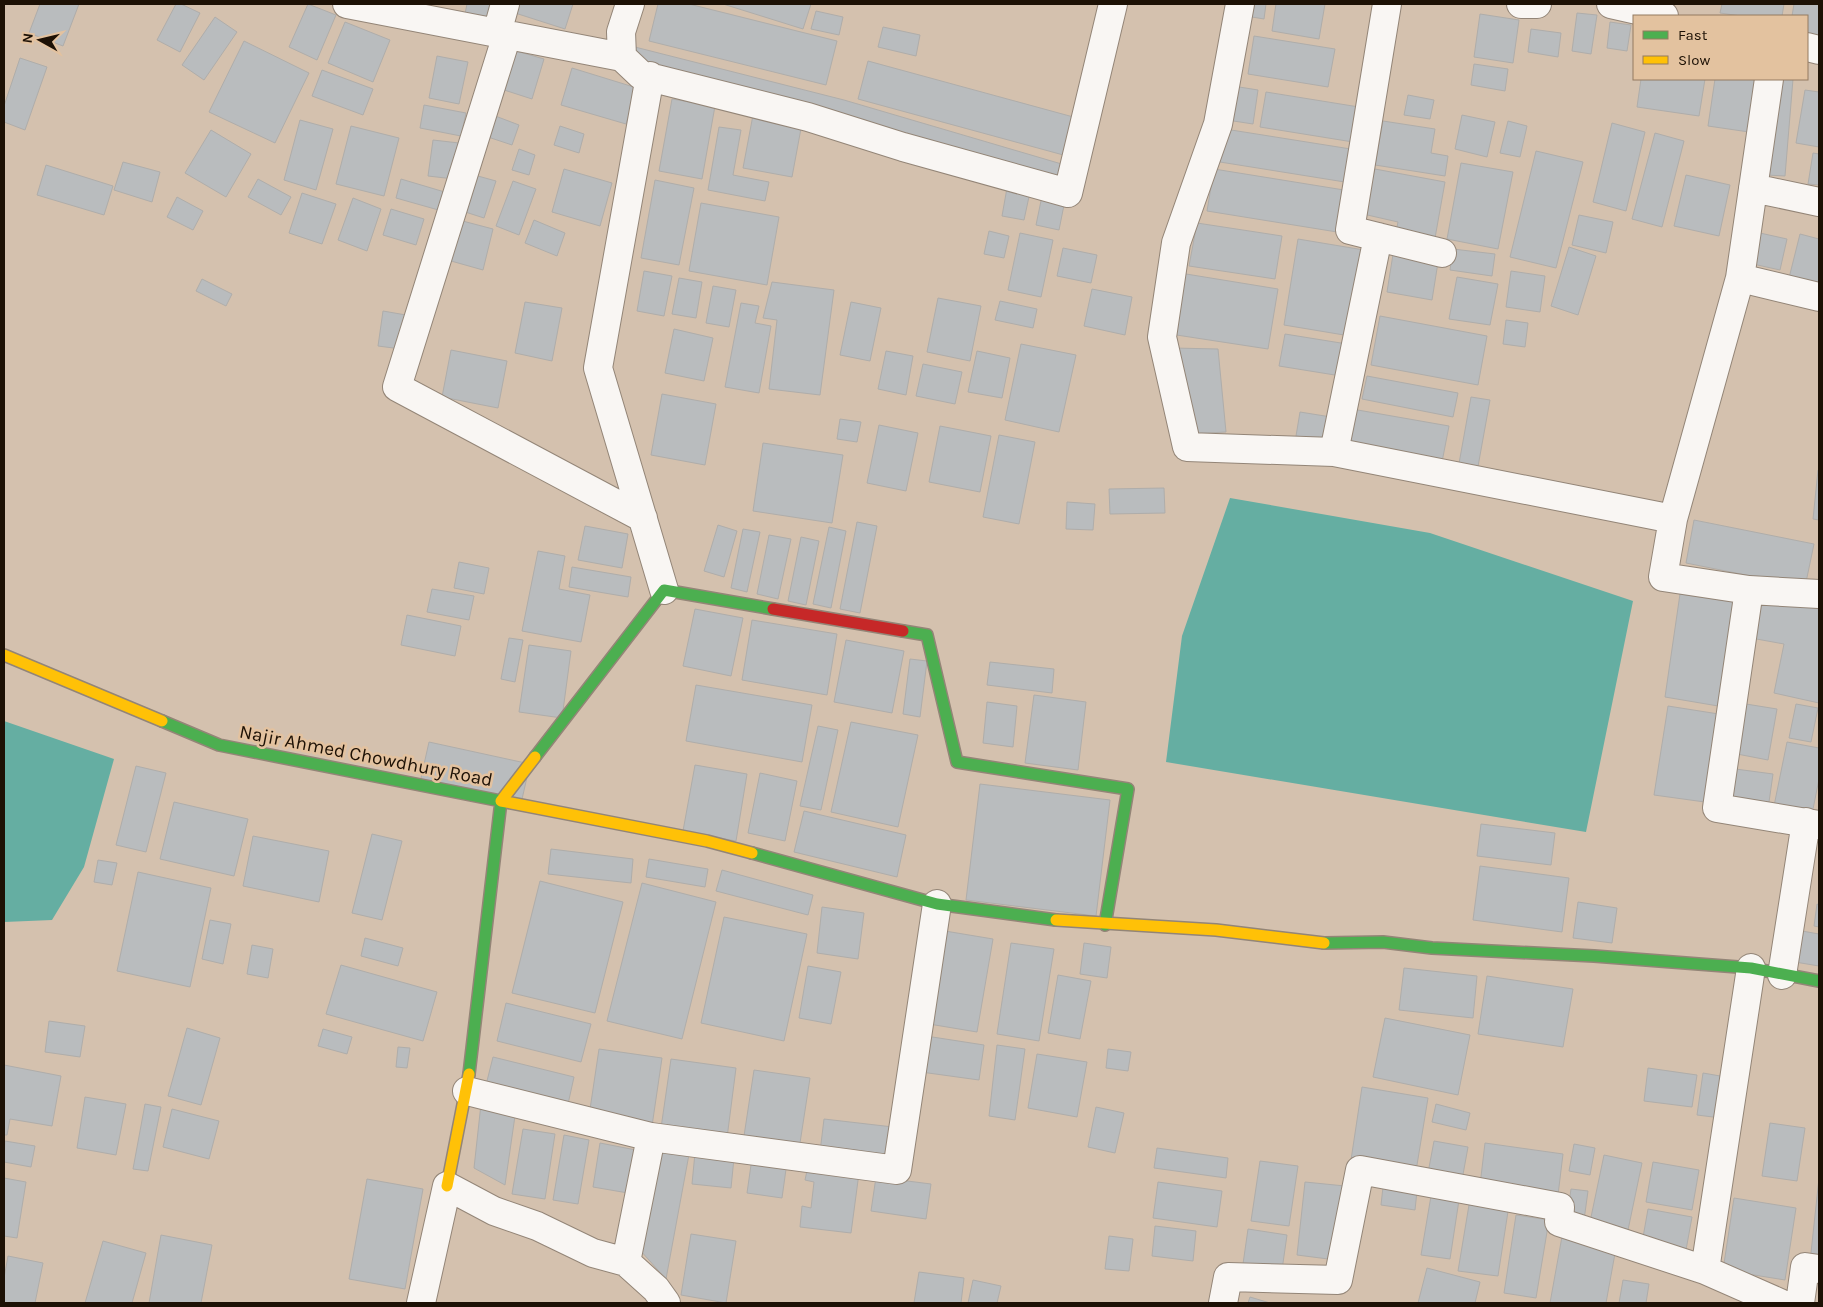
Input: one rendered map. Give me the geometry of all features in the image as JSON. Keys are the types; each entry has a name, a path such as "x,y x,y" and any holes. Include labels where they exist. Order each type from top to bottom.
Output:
{"street":[{"path":"347,4 622,57 641,75 808,117 903,147 1068,193 1113,4"},
{"path":"505,4 502,34 397,387 642,518"},
{"path":"622,57 621,32 630,4"},
{"path":"1240,4 1218,124 1176,243 1162,337 1187,446 1334,452 1673,519"},
{"path":"1387,4 1350,230 1442,253"},
{"path":"1521,4 1537,4"},
{"path":"1611,4 1660,15"},
{"path":"650,76 598,368 664,590"},
{"path":"1769,80 1740,278 1673,519 1663,577 1749,590 1819,594"},
{"path":"1753,188 1819,202"},
{"path":"1334,452 1378,237"},
{"path":"1740,278 1819,297"},
{"path":"664,590 501,801 707,841 937,904 1067,922 1216,930 1325,943 1382,942 1432,948 1594,956 1751,968 1819,981"},
{"path":"664,590 927,635 957,762 1128,789 1105,925"},
{"path":"1749,590 1717,808 1813,823 1782,975"},
{"name":"Najir Ahmed Chowdhury Road","path":"4,655 219,745 501,801 467,1091 447,1186"},
{"path":"467,1091 652,1137 897,1170 937,904"},
{"path":"1705,1270 1751,968"},
{"path":"626,1262 652,1137"},
{"path":"1223,1303 1228,1278 1338,1280 1360,1170 1560,1207 1559,1222 1705,1270 1780,1303"},
{"path":"421,1303 447,1186 494,1211 537,1226 593,1253 626,1262 656,1289 666,1303"},
{"path":"1800,1303 1805,1267 1819,1269"}],"water":[{"path":"1230,498 1430,533 1633,601 1586,832 1166,762 1182,636"},
{"path":"4,721 114,759 84,867 52,920 4,922"}],"building":[{"path":"40,4 79,4 63,46 29,33"},
{"path":"176,4 181,4 200,13 180,52 157,40"},
{"path":"308,4 336,15 317,60 289,47"},
{"path":"467,4 495,4 491,21 465,14"},
{"path":"514,4 573,4 565,29 512,12"},
{"path":"658,4 689,4 837,41 826,85 649,41"},
{"path":"723,4 811,4 803,29"},
{"path":"1248,4 1266,4 1264,19 1246,16"},
{"path":"1276,4 1325,4 1319,39 1272,31"},
{"path":"1722,4 1784,4 1782,15 1734,15 1720,13"},
{"path":"1794,4 1819,4 1819,37 1808,35 1808,15 1792,15"},
{"path":"816,11 843,17 839,35 811,29"},
{"path":"1577,13 1597,15 1591,54 1572,51"},
{"path":"1480,14 1519,20 1513,63 1474,57"},
{"path":"215,17 237,32 204,80 182,65"},
{"path":"345,22 390,40 373,82 328,63"},
{"path":"1610,22 1631,25 1627,51 1607,48"},
{"path":"883,27 920,35 916,56 878,47"},
{"path":"1531,29 1561,33 1558,57 1528,52"},
{"path":"1254,36 1335,49 1328,87 1248,74"},
{"path":"244,41 309,73 275,143 209,112"},
{"path":"631,46 844,100 1065,165 1060,183 637,64"},
{"path":"513,50 544,59 532,99 501,89"},
{"path":"437,56 468,62 459,104 429,98"},
{"path":"20,58 47,67 25,130 4,122 4,106"},
{"path":"868,61 1077,118 1067,156 858,99"},
{"path":"1474,64 1508,69 1505,91 1471,85"},
{"path":"572,68 637,88 626,124 561,105"},
{"path":"322,70 373,89 363,115 312,96"},
{"path":"1641,80 1705,80 1699,116 1637,107"},
{"path":"1715,80 1757,80 1749,132 1708,126"},
{"path":"1774,80 1793,80 1785,176 1766,175"},
{"path":"1233,86 1258,90 1253,124 1227,120"},
{"path":"1805,90 1819,92 1819,147 1796,143"},
{"path":"1266,92 1359,107 1353,142 1260,127"},
{"path":"1408,95 1434,100 1430,119 1404,115"},
{"path":"672,99 715,106 702,179 659,171"},
{"path":"424,105 466,113 461,136 420,128"},
{"path":"490,114 519,125 512,145 482,135"},
{"path":"753,115 802,123 792,177 743,168"},
{"path":"1462,115 1495,122 1487,157 1455,149"},
{"path":"300,120 333,129 316,190 284,180"},
{"path":"1383,121 1435,129 1431,153 1448,156 1445,176 1375,165"},
{"path":"1508,121 1527,126 1520,157 1500,153"},
{"path":"1612,123 1645,132 1626,211 1593,202"},
{"path":"351,126 399,138 384,196 336,184"},
{"path":"560,126 584,134 579,153 554,145"},
{"path":"719,127 741,130 733,175 769,182 765,201 708,190"},
{"path":"1225,129 1357,150 1351,183 1220,162"},
{"path":"211,130 251,154 226,197 185,173"},
{"path":"1655,133 1684,141 1662,227 1632,219"},
{"path":"433,140 459,143 454,179 428,176"},
{"path":"519,149 535,155 529,175 512,170"},
{"path":"1536,151 1583,162 1556,268 1510,257"},
{"path":"1813,153 1819,154 1819,185 1808,184"},
{"path":"123,162 160,172 152,202 114,190"},
{"path":"1461,163 1513,172 1498,249 1447,239"},
{"path":"46,165 113,186 104,215 37,195"},
{"path":"564,169 612,183 600,226 552,212"},
{"path":"1214,169 1344,190 1337,232 1207,211"},
{"path":"1375,169 1445,182 1435,238 1396,232 1398,222 1363,214"},
{"path":"467,173 496,181 484,218 456,209"},
{"path":"1686,175 1730,185 1719,236 1674,226"},
{"path":"258,179 291,197 281,215 248,197"},
{"path":"401,179 448,193 442,211 396,198"},
{"path":"655,180 694,188 679,265 641,258"},
{"path":"513,181 536,189 519,235 496,226"},
{"path":"1007,188 1030,192 1024,220 1002,216"},
{"path":"302,193 336,204 322,244 289,233"},
{"path":"1042,196 1065,200 1059,230 1036,225"},
{"path":"177,197 203,211 193,230 167,217"},
{"path":"353,198 381,209 367,251 338,240"},
{"path":"701,203 779,217 767,285 689,271"},
{"path":"391,209 424,219 416,245 383,235"},
{"path":"1579,215 1613,222 1606,253 1572,245"},
{"path":"455,219 493,229 483,270 444,259"},
{"path":"534,220 565,233 557,256 525,243"},
{"path":"1197,223 1282,236 1275,279 1189,266"},
{"path":"989,231 1009,236 1004,258 984,254"},
{"path":"1020,233 1053,240 1041,297 1008,290"},
{"path":"1760,233 1787,239 1780,270 1753,264"},
{"path":"1800,234 1819,239 1819,286 1789,278"},
{"path":"1298,239 1364,250 1350,336 1284,325"},
{"path":"1569,247 1596,256 1578,315 1551,306"},
{"path":"1063,248 1097,255 1091,283 1057,276"},
{"path":"1394,248 1439,256 1432,300 1387,292"},
{"path":"1453,249 1495,254 1492,276 1450,270"},
{"path":"644,271 672,276 664,316 637,311"},
{"path":"1511,271 1545,276 1540,312 1506,307"},
{"path":"1180,273 1278,289 1268,349 1170,334"},
{"path":"1457,277 1498,284 1490,325 1449,319"},
{"path":"679,278 702,282 696,318 672,314"},
{"path":"202,279 232,294 226,306 196,291"},
{"path":"772,282 834,290 820,395 769,389 777,320 763,318"},
{"path":"713,286 736,290 729,327 706,323"},
{"path":"1092,289 1132,297 1125,335 1084,326"},
{"path":"938,298 981,306 970,361 927,352"},
{"path":"1000,301 1037,309 1033,328 995,320"},
{"path":"525,302 562,308 552,361 515,353"},
{"path":"851,302 881,308 870,361 840,355"},
{"path":"741,303 759,306 755,323 771,326 759,393 725,387"},
{"path":"383,311 406,315 401,349 378,346"},
{"path":"1380,316 1487,336 1478,385 1371,365"},
{"path":"1506,320 1528,323 1525,347 1503,344"},
{"path":"674,329 713,338 704,381 665,373"},
{"path":"1285,334 1347,344 1341,376 1279,366"},
{"path":"1021,344 1076,355 1059,432 1005,420"},
{"path":"1173,348 1218,349 1226,432 1189,434"},
{"path":"451,350 507,361 498,408 442,397"},
{"path":"886,351 913,356 906,395 878,389"},
{"path":"977,351 1010,358 1002,398 968,392"},
{"path":"923,364 962,372 955,404 916,396"},
{"path":"1367,376 1458,393 1453,417 1362,399"},
{"path":"662,394 716,404 705,465 651,455"},
{"path":"1471,397 1490,400 1477,472 1458,469"},
{"path":"1352,409 1449,426 1442,462 1346,444"},
{"path":"1300,412 1331,417 1328,441 1296,436"},
{"path":"840,419 861,422 857,442 837,439"},
{"path":"879,425 918,433 906,491 867,483"},
{"path":"940,426 991,436 980,492 929,482"},
{"path":"999,435 1035,442 1019,524 983,517"},
{"path":"763,443 843,455 832,523 753,511"},
{"path":"1819,470 1819,520 1813,519"},
{"path":"1164,488 1165,513 1110,514 1109,489"},
{"path":"1067,502 1095,504 1093,530 1066,529"},
{"path":"1694,520 1814,544 1805,587 1686,563"},
{"path":"857,522 877,526 860,613 840,609"},
{"path":"718,525 737,531 724,577 704,571"},
{"path":"585,526 628,534 622,568 578,560"},
{"path":"829,527 846,531 831,608 813,604"},
{"path":"743,529 760,532 747,592 731,588"},
{"path":"769,535 791,539 778,599 757,594"},
{"path":"801,537 819,541 806,605 788,601"},
{"path":"538,551 565,556 559,589 590,595 581,642 522,631"},
{"path":"459,562 489,568 484,594 454,588"},
{"path":"572,567 631,577 628,597 569,587"},
{"path":"432,589 474,596 469,620 427,612"},
{"path":"1680,594 1740,603 1724,707 1665,697"},
{"path":"1760,596 1819,609 1819,703 1774,693 1784,644 1751,638"},
{"path":"695,609 743,618 731,676 683,666"},
{"path":"407,615 461,626 455,656 401,645"},
{"path":"752,620 837,634 827,695 742,680"},
{"path":"509,638 523,640 515,682 501,679"},
{"path":"846,640 904,651 892,713 834,702"},
{"path":"529,645 571,651 562,718 519,712"},
{"path":"910,659 927,661 920,717 903,714"},
{"path":"990,662 1054,669 1052,693 987,685"},
{"path":"696,685 812,705 802,762 686,741"},
{"path":"1034,695 1086,702 1078,770 1025,763"},
{"path":"987,702 1017,706 1013,747 983,743"},
{"path":"1746,704 1777,709 1768,760 1737,754"},
{"path":"1796,704 1818,708 1811,742 1789,738"},
{"path":"1668,706 1725,715 1712,803 1654,795"},
{"path":"851,722 918,735 898,827 831,812"},
{"path":"818,726 838,730 821,810 800,806"},
{"path":"429,742 530,764 520,808 419,787"},
{"path":"1787,742 1819,748 1819,779 1812,814 1774,806"},
{"path":"695,765 747,774 736,841 683,831"},
{"path":"136,766 166,773 146,852 116,845"},
{"path":"1728,768 1773,774 1768,809 1723,803"},
{"path":"760,773 797,781 785,841 748,833"},
{"path":"980,784 1110,800 1096,916 966,900"},
{"path":"174,802 248,819 234,876 160,859"},
{"path":"804,811 906,835 897,877 794,852"},
{"path":"1481,824 1555,833 1551,865 1477,856"},
{"path":"372,834 402,841 382,920 352,913"},
{"path":"253,836 329,851 319,902 243,886"},
{"path":"551,849 633,859 631,883 548,874"},
{"path":"649,859 708,869 705,887 646,877"},
{"path":"98,860 117,863 112,885 94,882"},
{"path":"1480,866 1569,878 1562,932 1473,920"},
{"path":"722,870 813,895 808,915 716,891"},
{"path":"138,872 211,888 190,987 117,971"},
{"path":"540,881 623,902 595,1013 512,993"},
{"path":"642,883 716,902 682,1039 607,1021"},
{"path":"1578,902 1617,908 1612,943 1573,938"},
{"path":"1817,904 1819,905 1819,927 1814,926"},
{"path":"822,907 864,913 858,959 817,953"},
{"path":"724,917 807,934 784,1041 701,1023"},
{"path":"210,920 231,924 223,964 202,959"},
{"path":"945,931 993,939 977,1032 929,1024"},
{"path":"1802,931 1819,934 1819,966 1795,962"},
{"path":"365,938 403,948 398,966 361,956"},
{"path":"1011,943 1054,949 1039,1041 997,1034"},
{"path":"1084,943 1111,947 1107,978 1080,974"},
{"path":"252,945 273,949 268,978 247,974"},
{"path":"341,965 437,992 423,1041 326,1014"},
{"path":"808,966 841,972 831,1024 799,1018"},
{"path":"1404,968 1477,976 1473,1018 1399,1010"},
{"path":"1058,975 1091,981 1080,1039 1048,1033"},
{"path":"1487,976 1573,989 1563,1047 1478,1034"},
{"path":"506,1003 591,1024 581,1062 497,1041"},
{"path":"1385,1018 1470,1035 1458,1095 1373,1077"},
{"path":"49,1021 85,1026 80,1057 45,1052"},
{"path":"187,1028 220,1038 201,1105 168,1096"},
{"path":"323,1029 352,1037 347,1054 318,1046"},
{"path":"926,1036 984,1045 979,1080 921,1072"},
{"path":"997,1045 1025,1049 1015,1120 989,1116"},
{"path":"398,1047 410,1048 407,1068 396,1067"},
{"path":"599,1049 662,1058 652,1126 589,1116"},
{"path":"1108,1049 1131,1052 1128,1071 1106,1068"},
{"path":"1037,1054 1087,1062 1077,1117 1028,1108"},
{"path":"493,1057 574,1077 568,1104 486,1085"},
{"path":"671,1059 736,1068 727,1138 661,1128"},
{"path":"4,1065 61,1076 52,1126 10,1119 7,1135 4,1135"},
{"path":"1648,1068 1697,1075 1692,1107 1644,1101"},
{"path":"754,1070 810,1078 800,1143 744,1136"},
{"path":"1703,1073 1726,1077 1721,1118 1697,1115"},
{"path":"1362,1087 1428,1098 1416,1171 1351,1160"},
{"path":"85,1097 126,1104 116,1155 77,1148"},
{"path":"145,1104 161,1107 148,1171 133,1169"},
{"path":"481,1104 516,1109 505,1185 474,1168"},
{"path":"1436,1104 1470,1113 1466,1130 1432,1122"},
{"path":"1096,1107 1124,1113 1115,1153 1088,1147"},
{"path":"172,1109 219,1121 209,1159 163,1147"},
{"path":"824,1119 893,1127 889,1159 820,1152"},
{"path":"1770,1123 1805,1128 1797,1181 1762,1176"},
{"path":"523,1129 555,1134 545,1199 512,1194"},
{"path":"564,1135 589,1140 578,1204 553,1200"},
{"path":"5,1141 35,1146 31,1167 4,1162"},
{"path":"1434,1141 1468,1147 1462,1180 1428,1173"},
{"path":"600,1143 636,1150 628,1193 593,1187"},
{"path":"658,1143 690,1149 666,1279 640,1250"},
{"path":"1485,1143 1563,1154 1558,1195 1480,1185"},
{"path":"1574,1144 1595,1148 1590,1175 1569,1171"},
{"path":"1157,1148 1228,1158 1226,1178 1154,1168"},
{"path":"695,1153 734,1158 731,1188 692,1184"},
{"path":"1604,1155 1642,1163 1628,1230 1590,1222"},
{"path":"752,1158 787,1162 782,1198 747,1193"},
{"path":"1260,1161 1298,1166 1289,1226 1251,1221"},
{"path":"1653,1162 1699,1170 1692,1210 1646,1202"},
{"path":"808,1166 859,1173 851,1233 800,1227 802,1206 811,1208 814,1182 805,1180"},
{"path":"876,1177 931,1184 926,1219 871,1211"},
{"path":"4,1178 26,1182 17,1238 4,1236"},
{"path":"1819,1178 1819,1263 1810,1262"},
{"path":"367,1179 423,1189 405,1289 349,1279"},
{"path":"1158,1182 1222,1191 1217,1227 1153,1218"},
{"path":"1305,1182 1345,1186 1336,1260 1297,1255"},
{"path":"1383,1187 1417,1191 1415,1210 1381,1205"},
{"path":"1571,1189 1588,1191 1584,1220 1567,1217"},
{"path":"1431,1196 1459,1200 1450,1259 1421,1255"},
{"path":"1734,1198 1796,1208 1785,1280 1723,1270"},
{"path":"1470,1199 1509,1205 1498,1276 1458,1271"},
{"path":"1648,1209 1692,1217 1686,1250 1642,1243"},
{"path":"1516,1215 1549,1220 1536,1298 1504,1293"},
{"path":"1155,1226 1196,1231 1193,1261 1152,1256"},
{"path":"1248,1229 1287,1235 1282,1270 1243,1264"},
{"path":"1563,1231 1616,1248 1606,1303 1550,1303"},
{"path":"691,1234 736,1241 726,1303 681,1295"},
{"path":"161,1235 212,1245 201,1303 149,1303"},
{"path":"1109,1236 1133,1239 1129,1271 1105,1269"},
{"path":"103,1241 146,1253 132,1303 85,1303"},
{"path":"8,1256 43,1263 35,1303 4,1303 4,1278"},
{"path":"1427,1268 1480,1282 1475,1303 1418,1303"},
{"path":"919,1272 964,1278 961,1303 914,1303"},
{"path":"973,1280 1001,1286 997,1303 968,1303"},
{"path":"1623,1280 1649,1284 1646,1303 1619,1303"},
{"path":"1250,1297 1270,1303 1248,1303"}],"traffic: fast":[{"path":"535,757 664,590 773,609"},
{"path":"903,631 927,635 957,762 1128,789 1105,925"},
{"path":"162,721 219,745 501,801 469,1074"},
{"path":"752,853 937,904 1056,920"},
{"path":"1324,943 1383,942 1432,948 1594,956 1751,968 1819,981"}],"traffic: slow":[{"path":"4,655 162,721"},
{"path":"535,757 501,801 707,841 752,853"},
{"path":"1056,920 1216,930 1324,943"},
{"path":"447,1186 469,1074"}],"traffic: jam":[{"path":"773,609 903,631"}]}
